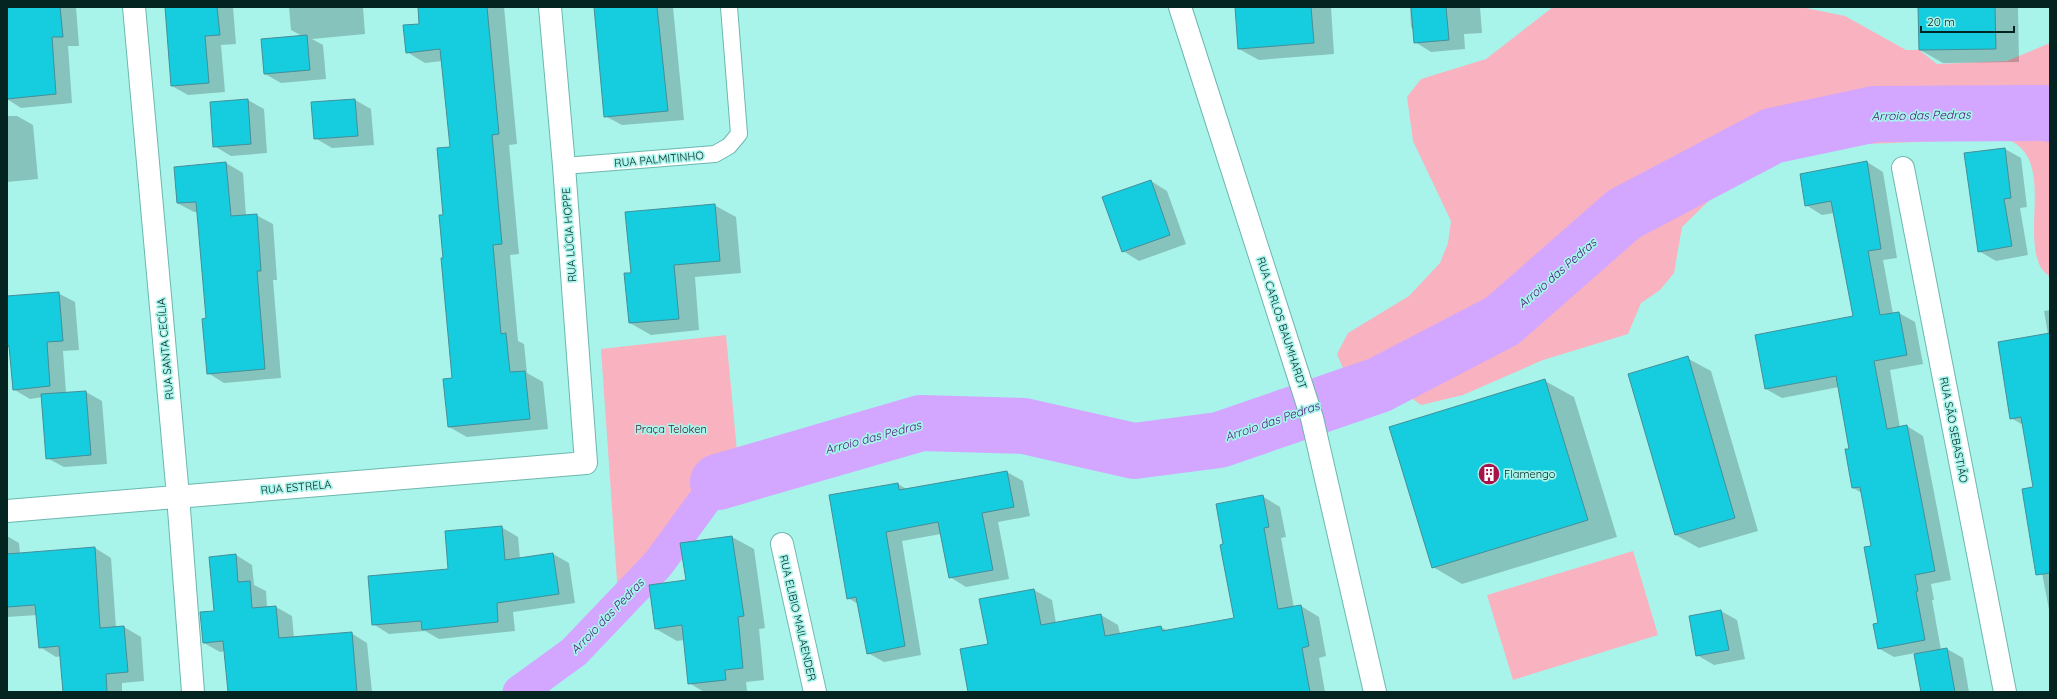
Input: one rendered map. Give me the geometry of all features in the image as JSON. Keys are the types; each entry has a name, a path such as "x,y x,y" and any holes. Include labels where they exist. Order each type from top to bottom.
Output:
{"street":[{"name":"RUA SANTA CECÍLIA","path":"134,7 178,496 193,692"},
{"name":"RUA LÚCIA HOPPE","path":"550,7 564,166 586,463"},
{"name":"RUA CARLOS BAUMHARDT","path":"1180,7 1312,418 1375,692"},
{"name":"RUA SÃO SEBASTIÃO","path":"1903,168 2004,692"},
{"name":"RUA ESTRELA","path":"7,511 586,463"},
{"name":"RUA ELIBIO MAILAENDER","path":"782,544 815,692"}],"lane":[{"name":"RUA PALMITINHO","path":"564,166 715,154 729,146 739,134 729,7"}],"green space":[{"path":"1553,7 1801,7 1845,16 1906,50 1919,50 1937,64 2007,61 2050,43 2050,277 2040,266 2036,252 2034,235 2035,199 2031,166 2025,152 2011,141 1992,139 1790,147 1731,179 1682,227 1674,273 1660,290 1641,303 1628,334 1543,360 1463,395 1421,405 1403,392 1391,373 1345,373 1337,354 1348,333 1409,296 1440,263 1448,243 1451,221 1413,141 1407,97 1421,79 1486,59"},
{"name":"Praça Teloken","path":"726,335 738,462 714,480 618,595 601,349"},
{"path":"1633,551 1658,635 1513,680 1487,595"}],"building":[{"path":"7,7 60,7 63,37 52,37 56,94 7,99"},
{"path":"165,7 217,7 220,35 205,36 209,83 171,86"},
{"path":"418,7 487,7 499,134 492,135 502,244 493,245 501,334 506,333 510,372 525,371 530,419 448,427 443,379 452,378 441,258 443,258 439,215 443,215 437,148 450,147 440,49 406,53 403,25 419,24"},
{"path":"594,7 657,7 668,111 604,117"},
{"path":"1235,7 1311,7 1314,43 1238,49"},
{"path":"1411,7 1446,7 1449,40 1414,43"},
{"path":"1918,7 1995,7 1996,49 1919,50"},
{"path":"307,35 310,70 264,74 261,39"},
{"path":"248,99 251,144 213,147 210,102"},
{"path":"355,99 358,136 314,139 311,102"},
{"path":"2005,148 2011,198 2004,199 2012,246 1978,252 1964,153"},
{"path":"1867,161 1881,249 1868,251 1880,315 1899,312 1907,355 1874,361 1887,429 1907,425 1935,571 1915,575 1918,591 1916,592 1925,640 1878,649 1873,624 1878,623 1864,547 1871,546 1860,487 1852,488 1845,449 1849,449 1836,376 1765,389 1755,335 1853,316 1831,201 1805,206 1800,174"},
{"path":"226,162 231,216 257,214 261,271 257,271 265,369 207,374 202,319 206,318 196,202 177,203 174,167"},
{"path":"1151,180 1170,235 1122,252 1102,197"},
{"path":"715,204 720,261 674,265 679,319 629,323 624,273 631,273 625,212"},
{"path":"59,292 63,341 47,342 50,386 13,390 9,346 7,346 7,296"},
{"path":"2050,333 2050,573 2036,575 2022,489 2033,487 2021,417 2010,419 1998,342"},
{"path":"1688,356 1735,518 1675,535 1628,374"},
{"name":"Flamengo","path":"1545,379 1588,520 1432,568 1389,427"},
{"path":"86,391 91,455 46,459 41,394"},
{"path":"1007,471 1014,507 982,513 993,570 949,578 938,522 886,532 905,646 867,654 856,597 847,599 829,495 898,483 899,490"},
{"path":"1263,495 1269,527 1264,528 1278,609 1301,605 1309,646 1302,648 1310,692 968,692 960,649 988,644 979,599 1034,589 1041,625 1101,614 1105,636 1161,626 1162,631 1234,618 1220,545 1223,544 1216,504"},
{"path":"502,526 505,560 553,553 559,594 497,603 498,622 422,630 421,621 372,625 368,576 448,569 445,531"},
{"path":"732,536 744,616 738,617 743,668 725,670 726,680 688,684 682,625 655,629 649,585 686,580 680,543"},
{"path":"95,547 100,628 124,626 128,672 106,674 107,692 63,692 59,646 39,648 35,605 7,607 7,554"},
{"path":"236,554 238,582 250,581 252,608 276,606 279,638 352,632 357,692 228,692 223,641 203,643 200,612 214,611 209,557"},
{"path":"1721,610 1729,650 1696,656 1689,616"},
{"path":"1947,648 1955,692 1921,692 1914,654"}],"waterway":[{"name":"Arroio das Pedras","path":"718,482 921,423 1024,426 1134,451 1219,440 1379,385 1502,321 1624,214 1772,136 1875,114 2050,114"},
{"name":"Arroio das Pedras","path":"519,692 574,652 658,564 718,482"}],"place":[{"name":"Flamengo","path":"1489,474"}]}
